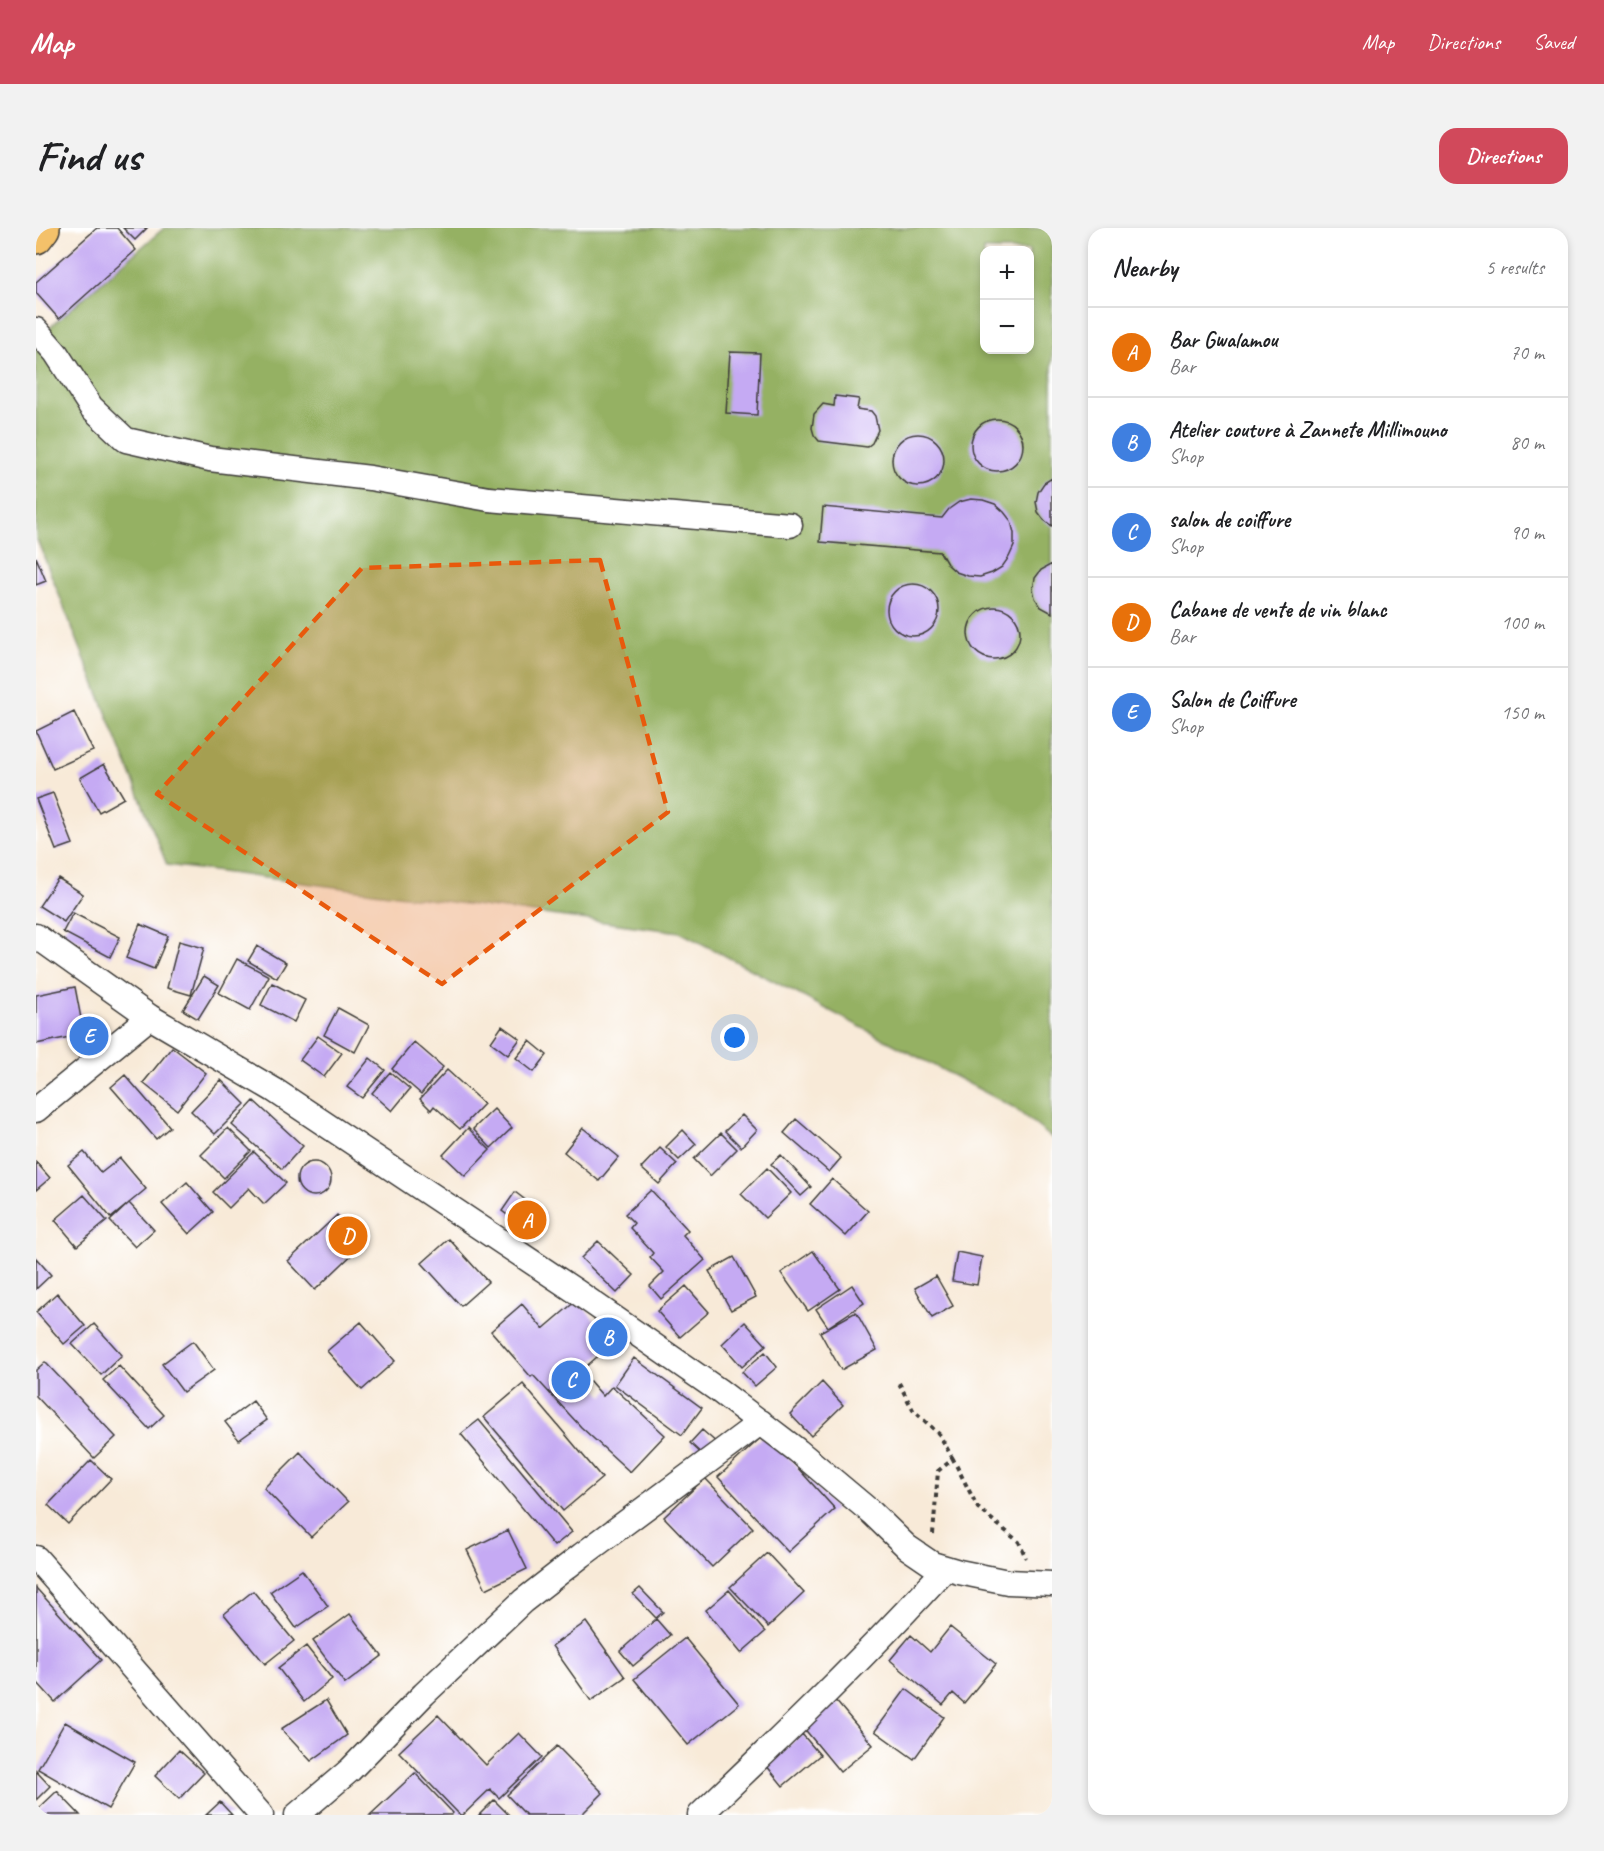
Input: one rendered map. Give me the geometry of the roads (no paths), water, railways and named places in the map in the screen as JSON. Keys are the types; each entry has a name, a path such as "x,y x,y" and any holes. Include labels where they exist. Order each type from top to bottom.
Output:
{"street":[{"path":"36,330 56,353 91,407 126,440 210,459 370,478 489,499 790,525"},
{"path":"36,936 150,1017 274,1090 587,1299 718,1390 761,1422 872,1513 907,1547 939,1566 1008,1582 1041,1583"},
{"path":"36,1110 150,1017"},
{"path":"297,1815 350,1770 424,1694 523,1601 761,1422"},
{"path":"36,1558 261,1815"},
{"path":"700,1815 800,1720 908,1610 939,1566"}],"place":[{"name":"Salon de Coiffure","path":"89,1036"},
{"name":"Bar Gwalamou","path":"527,1220"},
{"name":"Cabane de vente de vin blanc","path":"348,1236"},
{"name":"Atelier couture à Zannete Millimouno","path":"608,1337"},
{"name":"salon de coiffure","path":"571,1380"}]}
